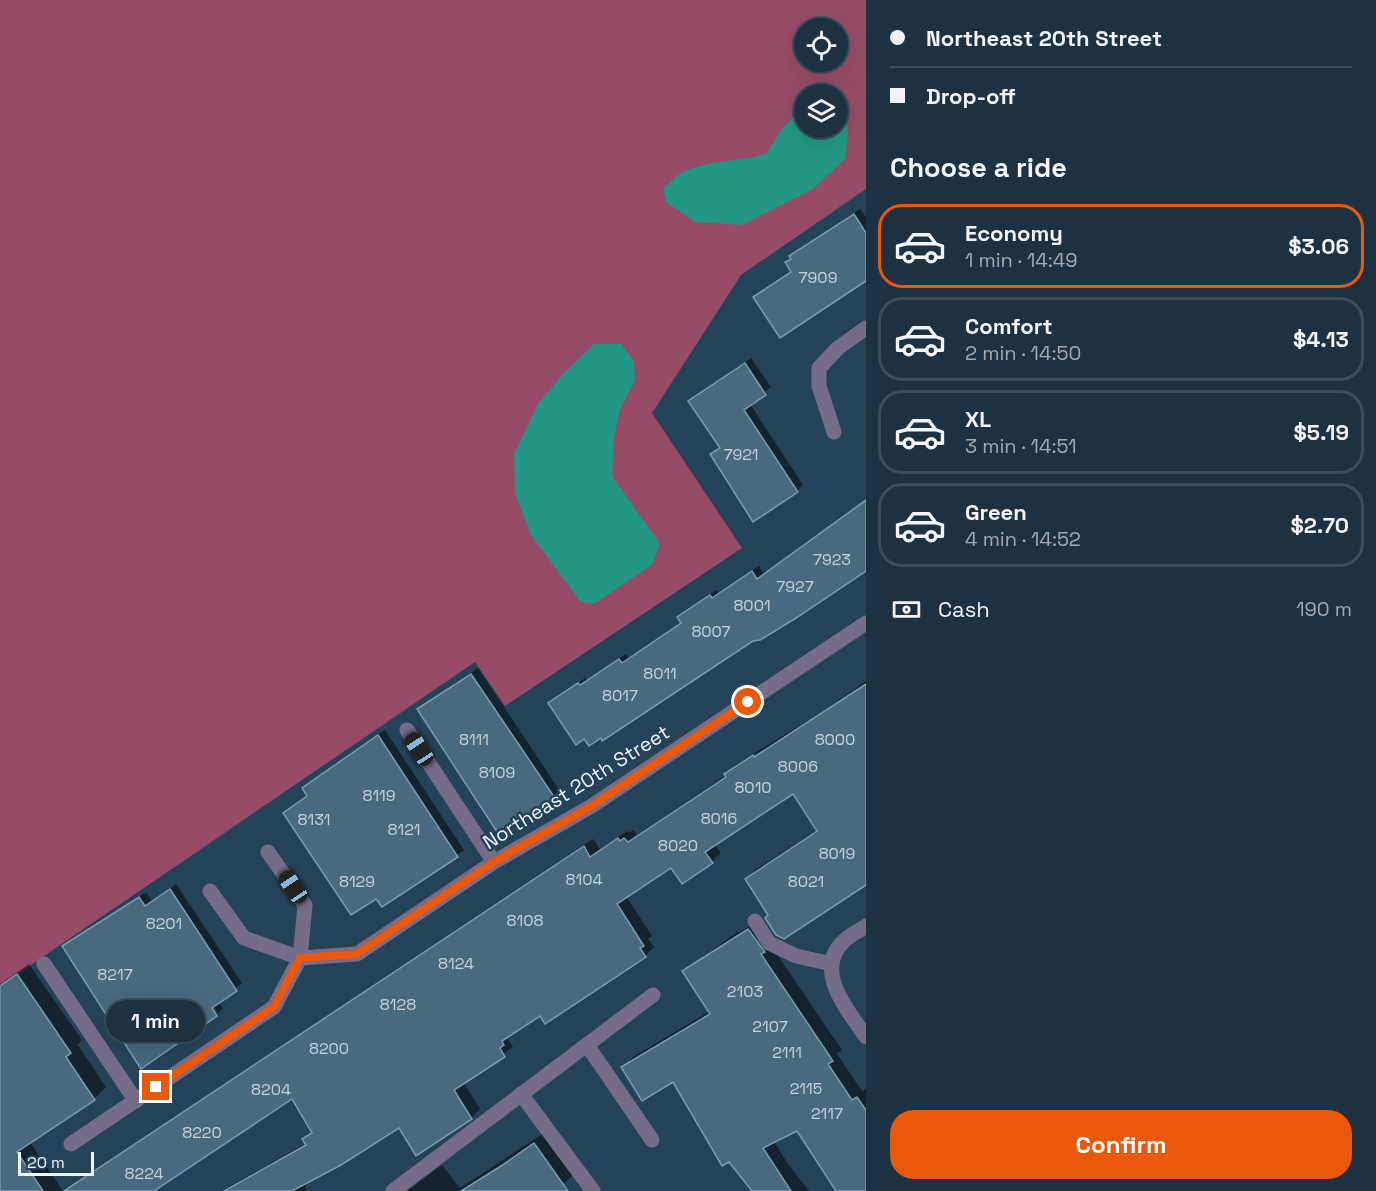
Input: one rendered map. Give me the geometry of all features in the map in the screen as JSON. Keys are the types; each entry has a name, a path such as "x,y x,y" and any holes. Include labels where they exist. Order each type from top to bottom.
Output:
{"street":[{"path":"834,432 819,386 819,368 838,348 866,328"},
{"name":"Northeast 20th Street","path":"300,958 357,954 494,862 590,807 866,623"},
{"path":"406,730 494,862"},
{"path":"71,1144 274,1007 300,958 305,905 268,852"},
{"path":"210,891 244,938 300,958"},
{"path":"755,921 769,943 796,956 832,962"},
{"path":"866,926 842,942 832,962 836,993 866,1037"},
{"path":"44,964 136,1101"},
{"path":"393,1191 653,995"},
{"path":"587,1045 652,1140"},
{"path":"520,1094 593,1191"}],"shaded area":[{"path":"0,0 866,0 866,189 741,275 652,413 742,548 505,706 475,662 0,986"},
{"path":"794,116 794,138 847,138 846,158 813,189 742,225 695,222 666,202 663,189 681,173 712,163 766,154 782,129"},
{"path":"594,344 621,344 634,361 635,380 620,410 614,438 612,476 660,544 652,565 594,604 581,602 531,535 515,494 514,454 538,404 562,375"}],"building":[{"path":"854,214 866,233 866,281 780,338 753,297 791,272 785,262 791,259 789,256"},
{"path":"745,363 766,395 744,410 798,492 753,522 710,454 720,448 688,401"},
{"path":"866,500 866,571 796,618 760,640 753,641 602,741 601,738 589,746 584,739 576,745 548,703 619,659 622,663 681,623 677,617 710,595 712,598 752,571 757,579"},
{"path":"471,674 555,798 499,835 417,709"},
{"path":"866,684 866,885 784,939 776,935 765,918 768,915 745,879 817,831 793,794 705,852 713,863 682,884 671,868 617,904 644,946 640,948 646,957 545,1024 540,1016 502,1041 504,1045 500,1048 505,1057 454,1090 472,1119 416,1156 399,1128 341,1165 292,1191 224,1191 306,1145 302,1139 312,1133 292,1099 154,1191 64,1191 584,846 590,857 618,838 620,841 624,838 628,842 726,777 724,774"},
{"path":"378,735 458,857 382,907 376,899 351,915 283,813 307,796 302,788"},
{"path":"170,889 237,991 212,1008 217,1016 141,1069 62,946 139,897 145,906"},
{"path":"748,929 765,952 761,954 833,1061 828,1064 852,1100 857,1097 866,1110 866,1191 836,1191 797,1131 763,1148 791,1191 752,1191 729,1162 722,1166 673,1082 642,1101 621,1067 710,1014 682,971"},
{"path":"17,974 71,1053 66,1057 95,1100 17,1152 43,1191 0,1191 0,986"},
{"path":"534,1143 568,1191 461,1191 501,1166"}],"route":[{"path":"156,1087 274,1007 300,958 357,954 494,862 590,807 748,702"}]}
